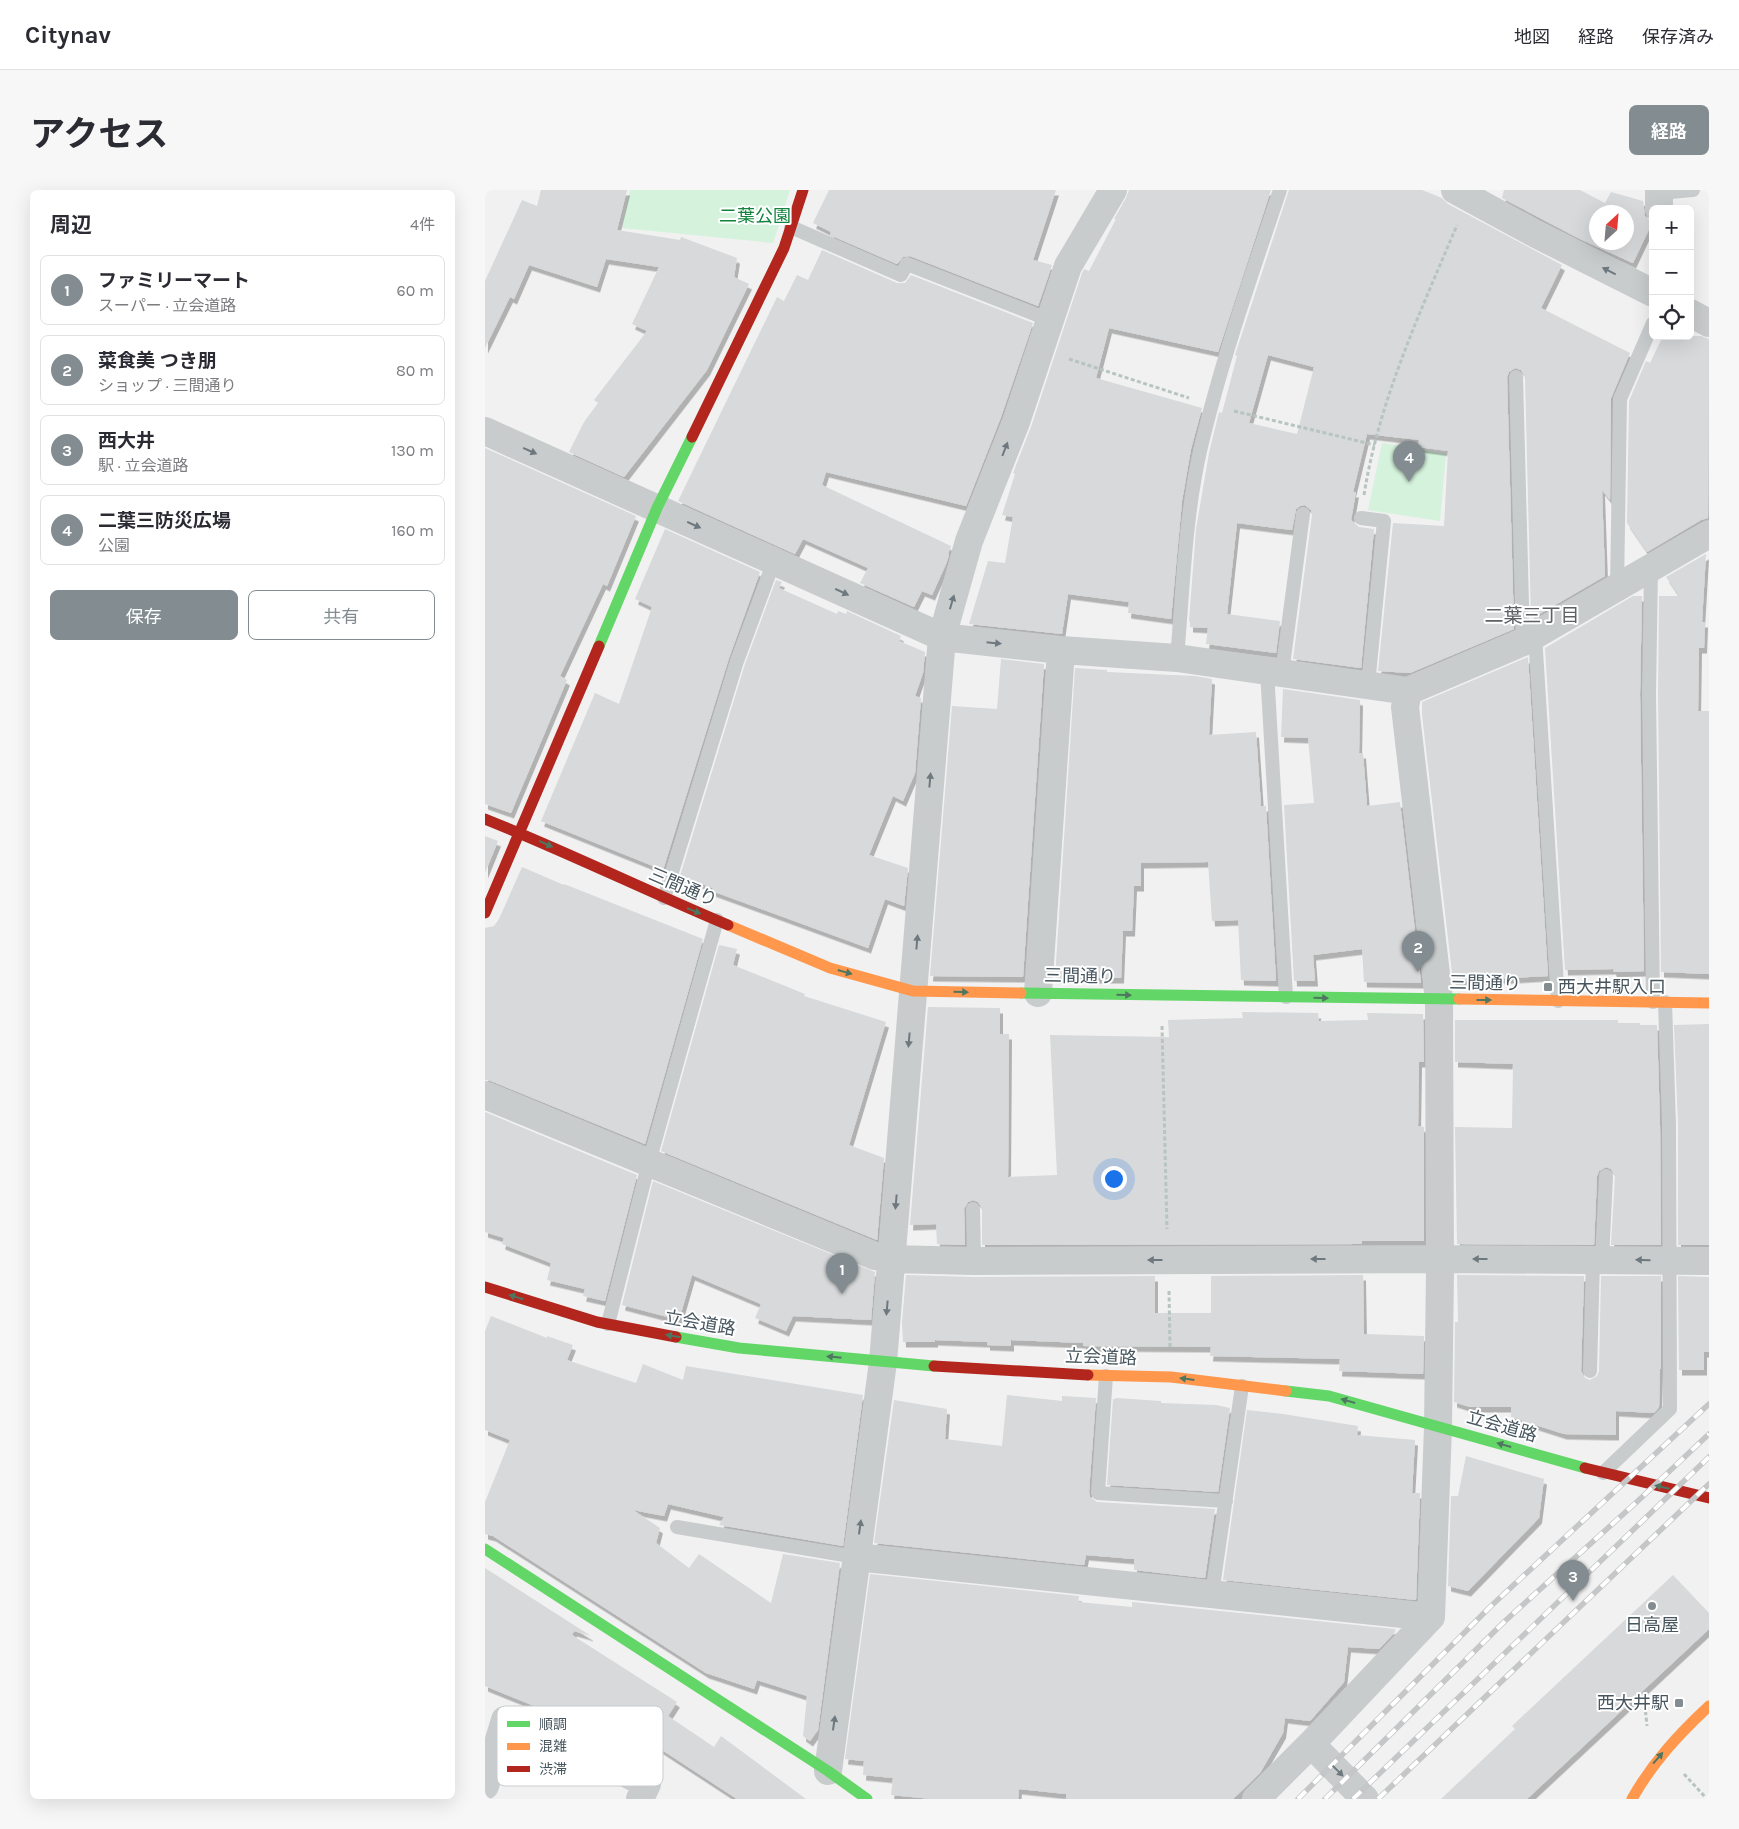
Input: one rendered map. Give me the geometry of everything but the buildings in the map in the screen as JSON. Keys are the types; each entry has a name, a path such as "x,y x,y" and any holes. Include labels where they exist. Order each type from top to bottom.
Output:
{"street":[{"path":"485,913 657,508 784,248 803,190"},
{"path":"828,1771 883,1362 941,637 969,541 1016,422 1069,266 1113,190"},
{"path":"1462,194 1649,292"},
{"path":"1694,315 1709,323"},
{"path":"485,432 941,637 1061,650 1177,658 1408,691 1529,638 1709,534"},
{"path":"1038,994 1061,650"},
{"path":"1256,1799 1311,1744 1431,1616 1438,1427 1440,1259 1439,1000 1405,707 1408,691"},
{"name":"三間通り","path":"485,819 664,898 830,968 913,991 1709,1003"},
{"path":"485,1095 866,1252 891,1259 973,1261 1440,1259 1709,1261"},
{"name":"立会道路","path":"485,1287 608,1324 739,1348 883,1362 1106,1376 1171,1377 1329,1396 1603,1473 1709,1498"},
{"path":"485,1549 828,1771 867,1799"},
{"path":"857,1556 1431,1616"},
{"path":"1632,1799 1640,1782 1651,1766 1709,1706"},
{"path":"1311,1744 1365,1799"},
{"path":"485,1786 497,1746"},
{"path":"640,1799 646,1786"}],"lane":[{"path":"1177,658 1188,522 1200,452 1236,322 1280,190"},
{"path":"1659,197 1693,190"},
{"path":"791,227 901,276 907,264 1050,320"},
{"path":"1617,588 1619,399 1649,332"},
{"path":"1516,377 1529,638 1558,1001"},
{"path":"1286,997 1275,672 1303,514"},
{"path":"1361,518 1384,521 1368,685"},
{"path":"664,898 734,670 775,561"},
{"path":"1603,1473 1670,1409 1669,1125 1659,1002 1649,694 1651,569"},
{"path":"608,1324 649,1162 717,920"},
{"path":"1590,1371 1597,1260 1606,1176"},
{"path":"973,1209 973,1261"},
{"path":"1106,1376 1098,1493 1227,1501"},
{"path":"1212,1594 1227,1501 1242,1386"},
{"path":"677,1527 857,1556"}],"path":[{"path":"1361,518 1367,481 1383,413 1462,194"},
{"path":"1161,995 1170,1351"},
{"path":"1641,1693 1644,1696 1647,1731"},
{"path":"1681,1770 1707,1799"}],"green space":[{"name":"二葉公園","path":"630,190 790,190 773,243 622,228"},
{"path":"1382,443 1446,454 1440,521 1368,510"}],"railway":[{"path":"1298,1799 1491,1606 1709,1404"},
{"path":"1325,1799 1505,1621 1709,1434"},
{"path":"1353,1799 1709,1457"},
{"path":"1378,1799 1709,1484"}],"traffic: fast":[{"path":"599,646 657,508 692,437"},
{"path":"1021,993 1459,999"},
{"path":"676,1337 739,1348 934,1366"},
{"path":"1286,1391 1329,1396 1585,1468"},
{"path":"485,1549 828,1771 867,1799"}],"traffic: slow":[{"path":"728,925 830,968 913,991 1021,993"},
{"path":"1459,999 1709,1003"},
{"path":"1088,1375 1171,1377 1286,1391"},
{"path":"1632,1799 1648,1773 1667,1750 1709,1706"}],"traffic: jam":[{"path":"692,437 784,248 803,190"},
{"path":"485,913 599,646"},
{"path":"485,819 728,925"},
{"path":"485,1287 597,1322 676,1337"},
{"path":"934,1366 1088,1375"},
{"path":"1585,1468 1709,1498"}],"place":[{"name":"二葉三防災広場","path":"1409,482"},
{"name":"菜食美 つき朋","path":"1418,972"},
{"name":"西大井駅入口","path":"1548,987"},
{"name":"ファミリーマート","path":"842,1294"},
{"name":"西大井","path":"1573,1601"},
{"name":"日高屋","path":"1652,1606"},
{"name":"西大井駅","path":"1679,1703"}],"district":[{"name":"二葉三丁目","path":"1532,615"}]}
